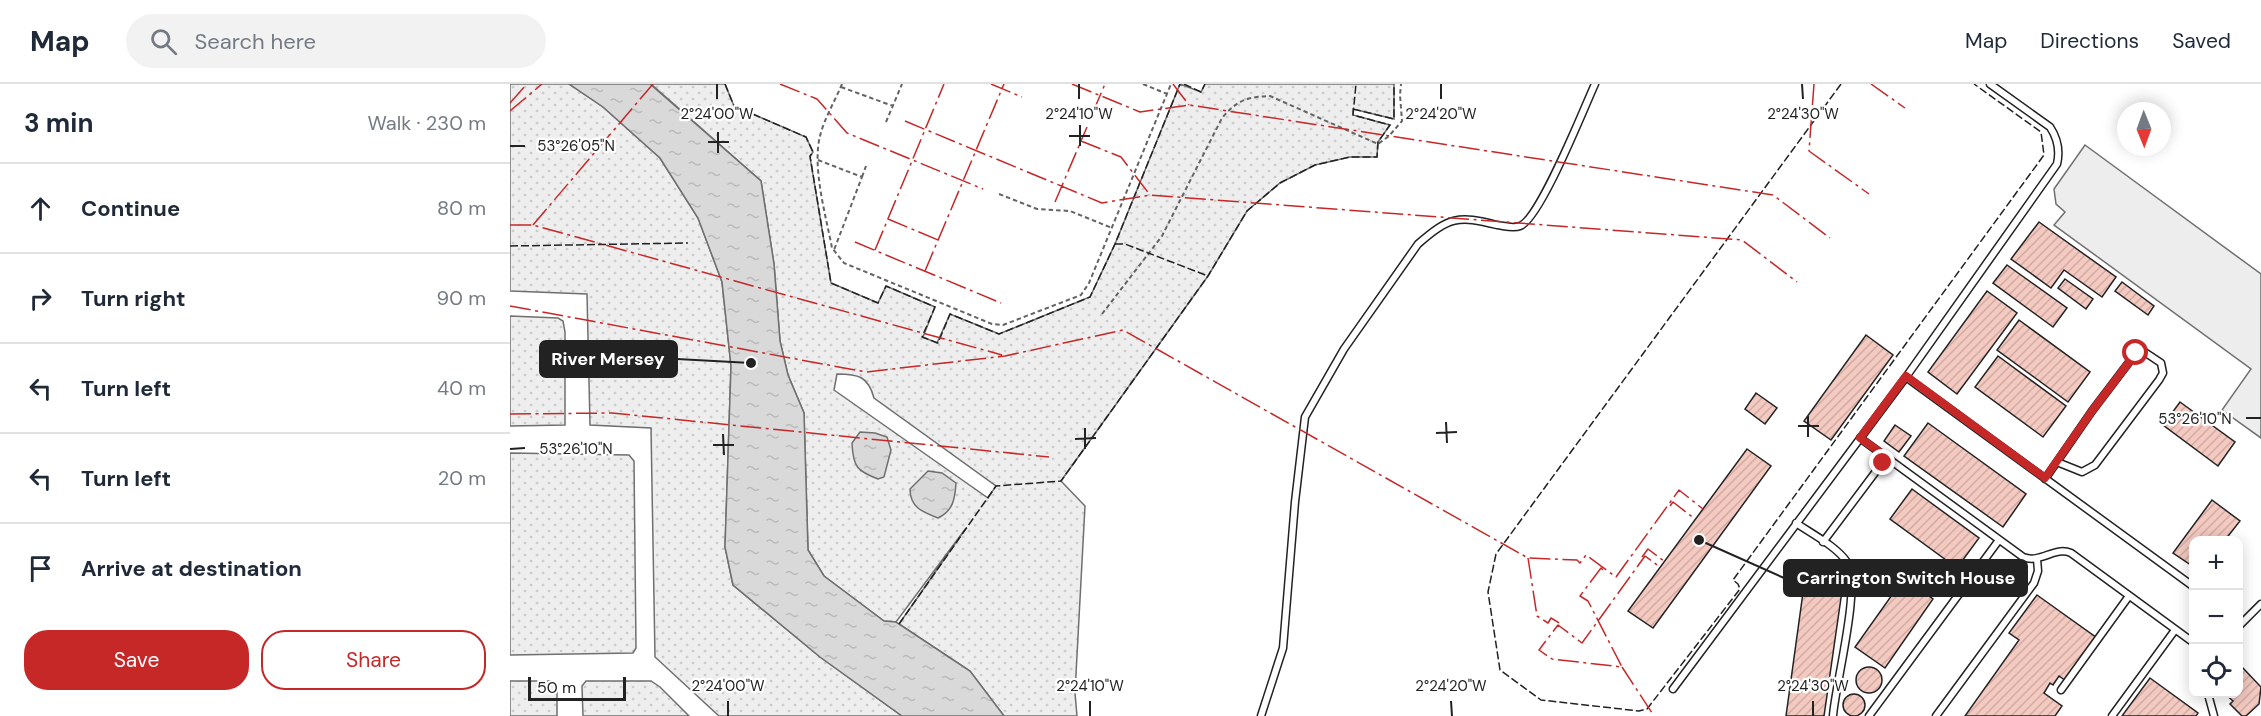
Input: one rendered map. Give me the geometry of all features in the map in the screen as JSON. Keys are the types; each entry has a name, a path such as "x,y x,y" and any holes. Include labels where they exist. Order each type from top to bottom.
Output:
{"lane":[{"path":"1261,716 1283,648 1295,502 1305,417 1344,349 1418,244 1451,221 1469,218 1506,227 1518,227 1527,223 1535,212 1565,152 1595,84"},
{"path":"1673,689 1906,376 2057,164 2059,149 2055,134 2050,128 1990,84"},
{"path":"2045,478 2136,353 2143,351 2161,363 2163,372 2159,380 2095,465 2082,472 2057,462"},
{"path":"1906,376 2189,584"},
{"path":"1860,438 2023,557 2037,559 2060,551 2068,551 2189,640"},
{"path":"1823,542 1883,463 1891,460"},
{"path":"1796,523 1842,556 1852,573 1833,716"},
{"path":"1869,716 1999,540"},
{"path":"1936,716 2034,583 2038,571 2037,559"},
{"path":"2061,690 2129,596"},
{"path":"2243,622 2261,604"},
{"path":"2112,716 2175,630"},
{"path":"2209,698 2214,716"}],"path":[{"path":"886,122 902,84"},
{"path":"1143,84 1167,94"},
{"path":"893,106 841,85 819,136 818,160 821,187 834,250 844,263 992,324 1003,325 1080,295 1089,283 1171,84"},
{"path":"1102,314 1162,236 1222,118 1233,105 1252,97 1270,96 1378,144 1389,136 1402,121 1401,84"},
{"path":"818,160 862,177"},
{"path":"834,250 866,166"},
{"path":"999,194 1037,209 1070,212 1112,228"}],"shaded area":[{"path":"510,84 569,84 603,107 660,158 698,218 722,282 731,366 725,547 733,585 820,657 902,716 719,716 655,657 651,428 590,425 587,294 510,291"},
{"path":"651,84 725,84 734,106 806,137 813,152 810,157 831,283 878,303 886,286 935,307 923,337 937,343 950,314 999,334 1090,297 1115,244 1180,84 1201,92 1205,84 1394,84 1394,119 1353,109 1353,115 1390,125 1378,142 1377,157 1350,157 1315,165 1280,183 1247,211 1208,276 1061,481 1085,506 1075,693 1077,716 1004,716 970,671 899,624 966,528 896,622 884,621 824,576 808,550 804,413 788,375 780,341 774,264 761,181","holes":["837,374 861,378 869,385 874,398 996,486 988,498 834,390"]},
{"path":"2085,145 2261,274 2261,438 2222,410 2251,369 2054,225 2065,212 2056,204 2054,189"},
{"path":"510,316 558,318 563,321 565,425 510,426"},
{"path":"510,453 629,455 634,461 636,648 633,653 510,655"},
{"path":"510,681 551,681 557,685 557,716 510,716"},
{"path":"586,681 651,681 689,716 583,716 582,686"}],"water":[{"path":"569,84 650,84 761,181 774,264 780,341 788,375 804,413 808,550 824,576 884,621 896,622 970,671 1004,716 902,716 820,657 733,585 725,547 731,366 722,282 698,218 660,158 603,107"},
{"path":"860,432 887,437 891,450 884,477 878,479 865,473 855,463 852,443"},
{"path":"928,471 942,473 956,483 950,508 938,518 918,508 912,500 910,489"}],"building":[{"path":"2039,222 2116,277 2102,297 2064,270 2051,288 2011,259"},
{"path":"2007,265 2067,308 2053,327 1993,283"},
{"path":"2065,279 2093,299 2086,309 2058,288"},
{"path":"2122,282 2154,306 2148,315 2115,291"},
{"path":"1987,291 2017,313 1957,394 1928,372"},
{"path":"2019,320 2090,372 2068,402 1997,350"},
{"path":"1866,335 1893,355 1831,440 1804,421"},
{"path":"1998,356 2066,406 2043,437 1975,387"},
{"path":"1756,393 1777,408 1765,424 1745,409"},
{"path":"2180,402 2235,442 2218,466 2163,425"},
{"path":"1928,423 2026,494 2003,527 1904,456"},
{"path":"1895,425 1911,436 1899,452 1884,441"},
{"path":"1747,449 1771,466 1653,628 1628,611"},
{"path":"1912,489 1979,538 1957,568 1890,519"},
{"path":"2212,500 2240,521 2228,536 2189,536 2189,564 2173,553"},
{"path":"1805,578 1843,584 1824,716 1786,716"},
{"path":"1904,578 1933,599 1885,668 1855,647"},
{"path":"2037,595 2097,638 2066,681 2059,676 2053,685 2050,683 2044,693 2062,706 2055,716 1965,716 2019,640 2009,633"},
{"path":"1869,667 1878,671 1882,680 1878,689 1869,693 1860,689 1856,680 1860,671"},
{"path":"2243,668 2261,687 2259,704 2246,716 2242,716 2230,704 2233,701 2230,698 2243,698"},
{"path":"2150,678 2198,713 2196,716 2122,716"},
{"path":"1854,694 1862,697 1865,705 1862,713 1854,716 1846,713 1843,705 1846,697"}],"fence":[{"path":"725,84 734,106 806,137 813,152 810,156 831,283 878,303 886,286 935,307 922,337 938,343 950,314 999,334 1090,297 1115,244 1180,84"},
{"path":"1184,84 1201,92 1205,84"},
{"path":"899,624 996,486 1061,481 1208,276 1247,211 1280,183 1315,165 1350,157 1377,157 1378,142 1390,125 1353,115 1356,84"},
{"path":"1353,109 1394,119 1394,84"},
{"path":"1841,84 1496,554 1488,592 1500,670 1541,700 1639,711 1647,709 1740,589 1733,580 2044,155 2041,132 1974,84"},
{"path":"510,246 688,243"},
{"path":"1115,244 1125,244 1208,276"}],"power":[{"path":"510,103 527,84"},
{"path":"510,111 542,84"},
{"path":"533,225 653,84"},
{"path":"780,84 817,99 847,133 983,189"},
{"path":"875,250 944,84"},
{"path":"991,84 1022,97"},
{"path":"925,271 1004,84"},
{"path":"1072,84 1140,112 1189,105 1773,195 1830,238"},
{"path":"1093,112 1105,84"},
{"path":"1173,84 1189,105"},
{"path":"1814,84 1809,151 1869,194"},
{"path":"1871,84 1905,108"},
{"path":"905,121 1102,203 1150,195 1742,240 1797,282"},
{"path":"1055,202 1087,127"},
{"path":"1081,141 1121,157 1150,195"},
{"path":"888,219 938,240"},
{"path":"510,225 533,225 1002,355"},
{"path":"855,242 1001,303"},
{"path":"510,306 866,372 1005,356 1123,330 1528,558 1577,560 1580,563 1586,555 1616,577 1679,490 1703,509"},
{"path":"510,414 612,413 1049,457"},
{"path":"1670,506 1673,502 1695,519"},
{"path":"1642,557 1648,549 1664,561"},
{"path":"1603,570 1601,568 1580,596 1588,601 1622,667 1552,659 1539,650 1558,625 1582,643 1645,556 1660,567"},
{"path":"1528,558 1537,616 1548,623 1551,618 1561,624"},
{"path":"1622,667 1654,716"}],"place":[{"name":"River Mersey","path":"751,363"},
{"name":"Carrington Switch House","path":"1699,540"}],"route":[{"path":"1883,463 1891,460 1860,438 1906,376 2045,478 2136,353"}]}
